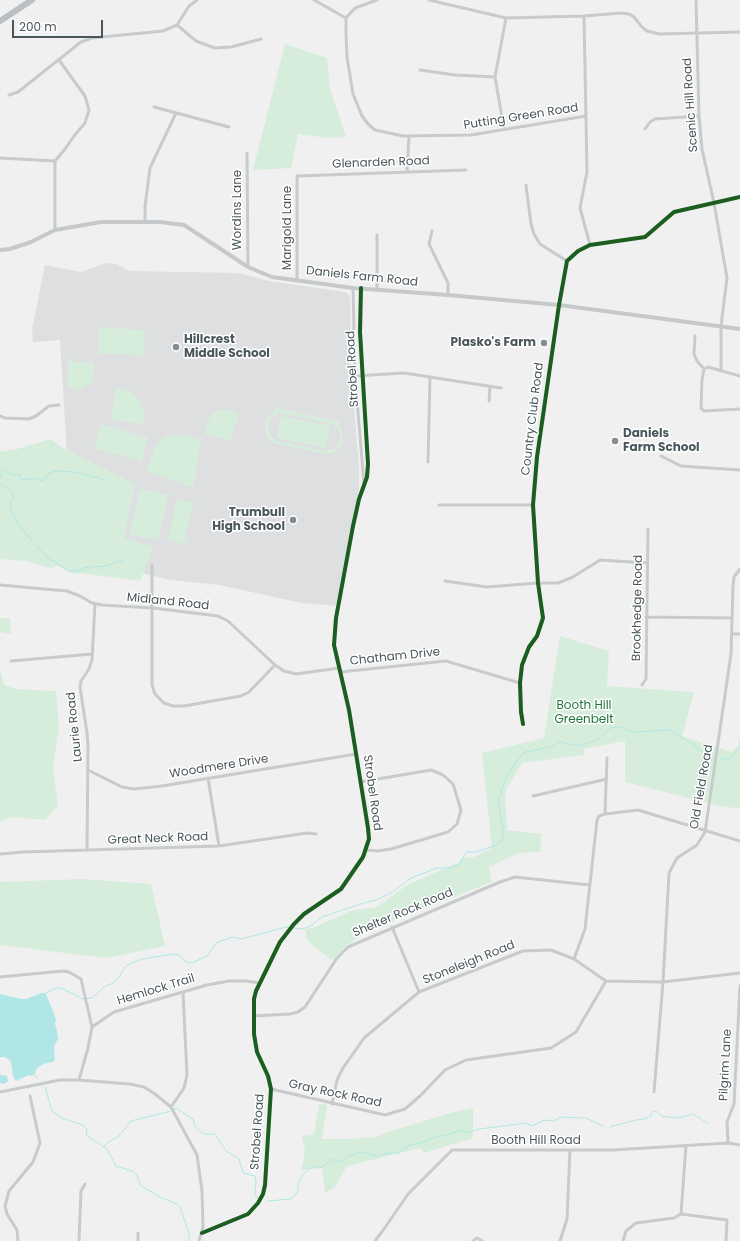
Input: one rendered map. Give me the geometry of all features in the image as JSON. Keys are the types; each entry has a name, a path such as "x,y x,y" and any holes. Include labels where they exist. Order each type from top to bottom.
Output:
{"highway":[{"path":"0,21 32,0"}],"main road":[{"name":"Daniels Farm Road","path":"0,250 16,247 55,230 101,222 145,222 184,225 248,267 272,278 353,288 559,305 740,329"}],"street":[{"path":"9,95 18,92 81,42 92,38 163,31 177,25 189,6 197,0"},
{"path":"314,0 346,18 355,8 377,0"},
{"path":"429,0 506,18 584,16 621,13 629,14 634,17 642,27 647,31 654,33 696,34 740,32"},
{"name":"Scenic Hill Road","path":"696,0 699,116 702,148 714,203 727,278 721,326 720,371"},
{"path":"584,16 587,172 580,208 590,245"},
{"name":"Putting Green Road","path":"346,18 347,57 353,94 362,116 375,130 409,136 471,135 586,116"},
{"path":"504,129 495,77 506,18"},
{"path":"177,25 196,41 215,48 231,47 261,39"},
{"path":"55,230 55,161 85,123 89,110 85,96 59,60"},
{"path":"420,70 455,75 495,77"},
{"path":"154,107 229,127"},
{"path":"145,222 145,206 150,168 157,150 176,113"},
{"path":"645,129 650,122 655,119 699,116"},
{"path":"407,171 409,136"},
{"name":"Wordins Lane","path":"247,153 248,267"},
{"path":"0,158 55,161"},
{"name":"Glenarden Road","path":"297,176 466,170"},
{"name":"Marigold Lane","path":"297,176 297,280"},
{"path":"526,185 531,224 534,234 540,244 567,261 578,251 590,245 644,237 674,212 740,197"},
{"path":"432,231 429,244 448,283 448,295"},
{"path":"377,235 377,289"},
{"name":"Country Club Road","path":"523,724 520,683 522,665 529,647 537,636 543,618 538,583 534,505 537,457 559,305 567,261"},
{"name":"Strobel Road","path":"353,288 355,376 364,484"},
{"name":"Strobel Road","path":"202,1233 248,1214 258,1203 263,1194 265,1185 271,1089 268,1076 257,1052 253,1016 254,999 260,983 280,942 294,924 304,914 341,890 363,857 368,839 368,828 356,754 334,645 336,618 353,526 359,499 367,478 368,449 360,332 361,288"},
{"path":"695,336 694,354 697,361 704,369"},
{"path":"704,369 708,367 740,376"},
{"path":"704,369 701,408 704,411 740,409"},
{"path":"355,376 404,373 501,388"},
{"path":"428,462 430,377"},
{"path":"489,401 490,387"},
{"path":"0,416 5,418 29,419 36,416 49,406 59,405"},
{"path":"362,450 368,449"},
{"path":"661,456 681,466 740,470"},
{"path":"439,505 534,505"},
{"name":"Brookhedge Road","path":"642,685 646,679 648,529"},
{"path":"444,581 487,588 538,583 558,583 573,577 600,560 647,563"},
{"path":"152,566 152,684 155,694 164,703 173,706 184,706 241,696 249,692 275,665"},
{"name":"Old Field Road","path":"654,1092 663,982 669,873 677,858 697,845 705,832 730,662 734,577 740,569"},
{"name":"Midland Road","path":"0,585 67,592 80,596 95,604 153,608 218,616 228,621 275,665 284,671 296,674 340,670"},
{"name":"Laurie Road","path":"87,850 87,733 80,687 81,681 89,669 92,654 95,604"},
{"path":"646,617 732,618"},
{"path":"732,634 740,634"},
{"path":"11,661 92,654"},
{"name":"Chatham Drive","path":"340,670 446,661 520,683"},
{"name":"Woodmere Drive","path":"88,770 128,789 162,786 356,754"},
{"path":"605,814 607,758"},
{"path":"360,782 431,770 442,775 453,784 461,810 457,824 448,832 391,849 378,851 366,850"},
{"path":"208,778 219,846"},
{"path":"533,796 607,779"},
{"path":"574,959 585,929 597,820 599,816 638,810 740,842"},
{"name":"Great Neck Road","path":"0,854 219,846 307,833 316,834"},
{"name":"Shelter Rock Road","path":"253,1016 290,1014 298,1012 305,1007 337,958 348,946 500,882 515,877 590,885"},
{"path":"392,927 419,992"},
{"name":"Stoneleigh Road","path":"332,1104 337,1080 343,1068 364,1038 419,992 523,951 551,950 574,959 606,981"},
{"path":"0,977 63,971 69,972 81,979 92,1028 79,1080"},
{"path":"606,981 663,982 740,973"},
{"name":"Hemlock Trail","path":"92,1028 114,1012 207,985 229,981 260,983"},
{"name":"Gray Rock Road","path":"271,1089 385,1115 405,1109 445,1070 466,1060 551,1048 576,1032 606,981"},
{"name":"Pilgrim Lane","path":"728,1143 727,1122 734,1104 740,986"},
{"path":"172,1109 184,1088 187,1076 183,992"},
{"path":"0,1092 60,1080 79,1080 130,1084 144,1087 155,1094 172,1109 197,1155 202,1191 202,1233 199,1241"},
{"path":"18,1241 17,1230 7,1214 5,1206 9,1191 33,1162 40,1143 30,1096"},
{"name":"Booth Hill Road","path":"375,1241 408,1194 452,1150 613,1150 728,1143 740,1145"},
{"path":"681,1214 686,1145"},
{"path":"560,1241 567,1219 570,1150"},
{"path":"78,1241 81,1191 85,1184"},
{"path":"623,1241 626,1231 636,1224 674,1218 681,1214 727,1220 726,1241"},
{"path":"138,1233 138,1241"},
{"path":"473,1241 477,1238 482,1241"}],"shaded area":[{"path":"106,263 116,264 129,271 238,273 269,281 346,292 350,296 351,371 359,466 359,489 336,606 302,603 219,585 170,580 133,571 68,472 60,340 33,342 32,329 45,265 81,272"}],"green space":[{"path":"285,44 327,58 330,88 346,137 328,138 298,134 291,168 253,170"},
{"path":"99,327 145,330 144,356 98,353"},
{"path":"70,359 73,362 94,363 92,381 84,388 74,389 68,387 69,365 67,361"},
{"path":"118,387 131,392 139,400 144,410 144,424 114,420 112,418 114,399"},
{"path":"274,407 340,422 339,425 343,437 341,446 334,452 325,454 273,443 267,437 264,426 267,418 275,411","holes":["280,413 333,424 337,427 340,433 340,440 333,449 325,451 276,441 269,434 268,424 271,417"]},
{"path":"218,410 233,411 239,415 231,439 228,440 205,434 207,424 212,414"},
{"path":"281,416 330,426 326,448 277,438"},
{"path":"101,424 148,438 142,462 94,448"},
{"path":"178,435 191,436 201,440 194,484 191,487 148,472 148,464 157,443 164,437"},
{"path":"51,439 63,448 135,484 124,538 154,547 140,581 80,573 73,574 58,566 51,568 26,561 0,559 0,452 17,449"},
{"path":"140,489 168,495 158,540 130,534"},
{"path":"177,499 193,503 184,544 168,540"},
{"path":"0,618 10,618 11,634 0,632"},
{"name":"Booth Hill Greenbelt","path":"560,636 609,651 607,686 694,692 682,736 732,752 740,744 740,809 716,805 625,782 625,741 584,749 584,755 522,763 505,792 507,830 542,834 540,852 519,853 489,867 492,882 367,931 346,946 332,960 315,948 306,938 306,929 315,927 353,910 374,908 407,885 460,862 461,859 474,857 492,848 482,753 544,738"},
{"path":"0,668 4,685 16,689 56,691 59,727 53,767 58,806 45,820 11,817 0,822"},
{"path":"82,879 151,884 165,946 105,958 0,945 0,882"},
{"path":"319,1104 327,1105 322,1139 376,1137 450,1113 473,1108 473,1138 424,1153 420,1148 347,1166 334,1188 325,1193 322,1168 301,1170 305,1152 302,1136 314,1134"}],"water":[{"path":"41,993 45,993 47,996 56,1019 55,1024 58,1039 54,1046 55,1060 38,1067 34,1075 29,1075 16,1081 13,1076 11,1062 4,1057 0,1057 0,994 27,999"},
{"path":"0,1075 7,1076 8,1081 4,1084 0,1083"}],"waterway":[{"path":"0,476 1,478 1,472 3,469 12,475 20,475 22,480 35,478 43,481 49,473 56,471 74,472 106,480"},
{"path":"2,484 13,494 14,499 10,503 10,508 18,524 33,542"},
{"path":"36,545 47,557 69,571 81,570 85,567 89,568 92,566 98,567 109,565 120,561 124,563"},
{"path":"44,994 57,988 61,988 83,999 92,998 104,987 113,983 125,967 142,959 173,954 179,955 183,960 189,963 194,962 207,956 216,943 232,937 241,939 286,927 303,929 312,925 322,917 376,900 391,893 411,878 437,868 451,868 461,863 467,852 477,852 496,845 502,840 504,834 498,800 506,778 517,760 525,752 550,747 560,742 579,746 599,739 610,728 620,727 632,732 669,730 694,745 706,756 713,758"},
{"path":"740,740 740,745"},
{"path":"721,759 730,759 740,747"},
{"path":"35,1075 38,1079"},
{"path":"45,1087 52,1111 62,1118 83,1125 87,1129 86,1135 107,1149 116,1166 132,1171 137,1175 140,1185 180,1207 189,1233 189,1241"},
{"path":"174,1109 177,1108 194,1120 194,1125 204,1134 215,1134 226,1151 239,1159 243,1173 255,1176 255,1195 259,1199"},
{"path":"103,1147 108,1142 118,1137 131,1121 171,1111"},
{"path":"610,1127 644,1119 651,1116 652,1112 656,1111 662,1116 679,1118 692,1114 708,1124"},
{"path":"268,1201 291,1199 298,1192 298,1185 303,1174 311,1168 316,1166 320,1168 333,1159 339,1162 351,1155 361,1152 377,1156 389,1153 399,1153 410,1145 461,1130 467,1133 479,1129 526,1123 531,1126 545,1120 553,1121 562,1117 586,1118 603,1126"}],"cycle path":[{"path":"523,724 520,683 522,665 529,647 537,636 543,618 538,583 533,505 537,457 559,305 567,261 578,251 590,245 645,237 674,212 740,197"},
{"path":"202,1233 248,1214 258,1203 263,1194 265,1185 271,1089 268,1076 257,1052 254,1034 254,999 256,991 280,942 304,914 341,889 363,857 369,839 349,710 334,645 336,618 353,526 359,499 367,477 368,464 360,332 361,288"}],"place":[{"name":"Plasko's Farm","path":"544,343"},
{"name":"Hillcrest Middle School","path":"176,347"},
{"name":"Daniels Farm School","path":"615,441"},
{"name":"Trumbull High School","path":"293,520"}]}
